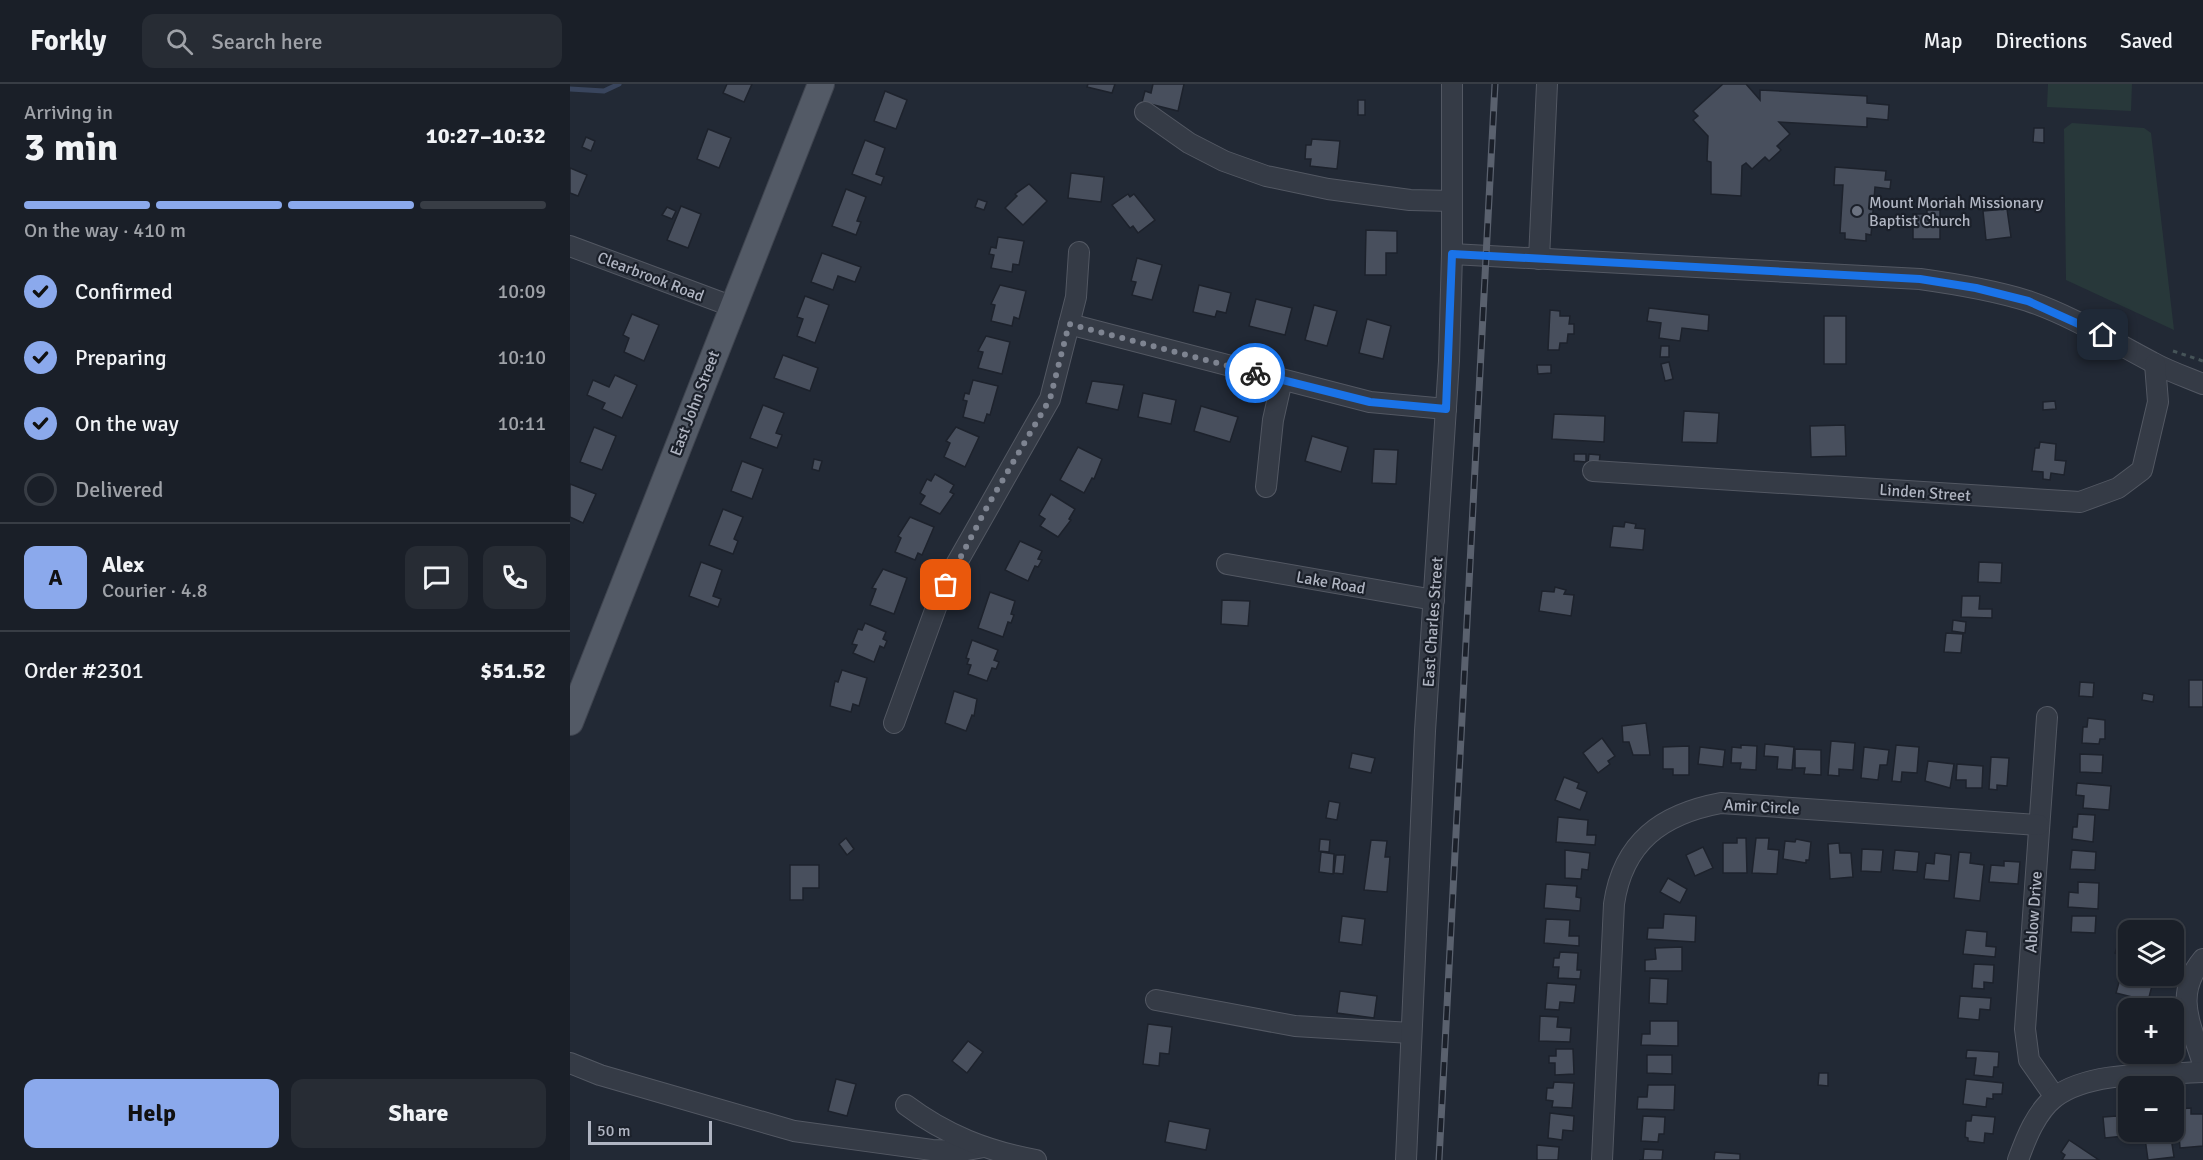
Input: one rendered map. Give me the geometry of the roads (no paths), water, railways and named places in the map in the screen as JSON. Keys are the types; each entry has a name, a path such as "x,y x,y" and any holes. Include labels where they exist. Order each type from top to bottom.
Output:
{"main road":[{"name":"East John Street","path":"570,723 731,306 821,84"}],"street":[{"name":"East Charles Street","path":"1406,1160 1425,731 1446,409 1452,254 1452,84"},
{"path":"1539,259 1547,84"},
{"path":"1145,112 1189,143 1224,161 1266,176 1328,189 1410,200 1452,201"},
{"name":"Clearbrook Road","path":"570,246 731,306"},
{"path":"894,723 946,585 987,507 1050,399 1076,297 1079,252"},
{"path":"1452,254 1920,279 1952,283 2028,301 2046,308 2155,364 2203,384"},
{"path":"1069,324 1370,402 1446,409"},
{"name":"Linden Street","path":"1593,471 2080,502 2118,488 2142,470 2158,402 2155,364"},
{"path":"1266,487 1274,420 1282,380"},
{"name":"Lake Road","path":"1227,564 1434,600"},
{"name":"Ablow Drive","path":"2047,717 2025,1049 2035,1072 2055,1097"},
{"name":"Amir Circle","path":"1602,1160 1616,887 1626,865 1651,831 1684,812 1721,803 2039,825"},
{"path":"2203,959 2186,988 2185,1001 2203,1064"},
{"path":"1156,1000 1295,1026 1411,1034"},
{"path":"570,1063 600,1074 794,1131 932,1150 961,1151 984,1147"},
{"path":"2018,1160 2037,1117 2055,1097 2068,1089 2111,1077 2203,1072"},
{"path":"906,1105 955,1136 984,1147 1036,1160"}],"waterway":[{"path":"570,89 604,91 619,84"}],"railway":[{"path":"1439,1160 1495,84"}],"place":[{"name":"Mount Moriah Missionary Baptist Church","path":"1857,211"}]}
